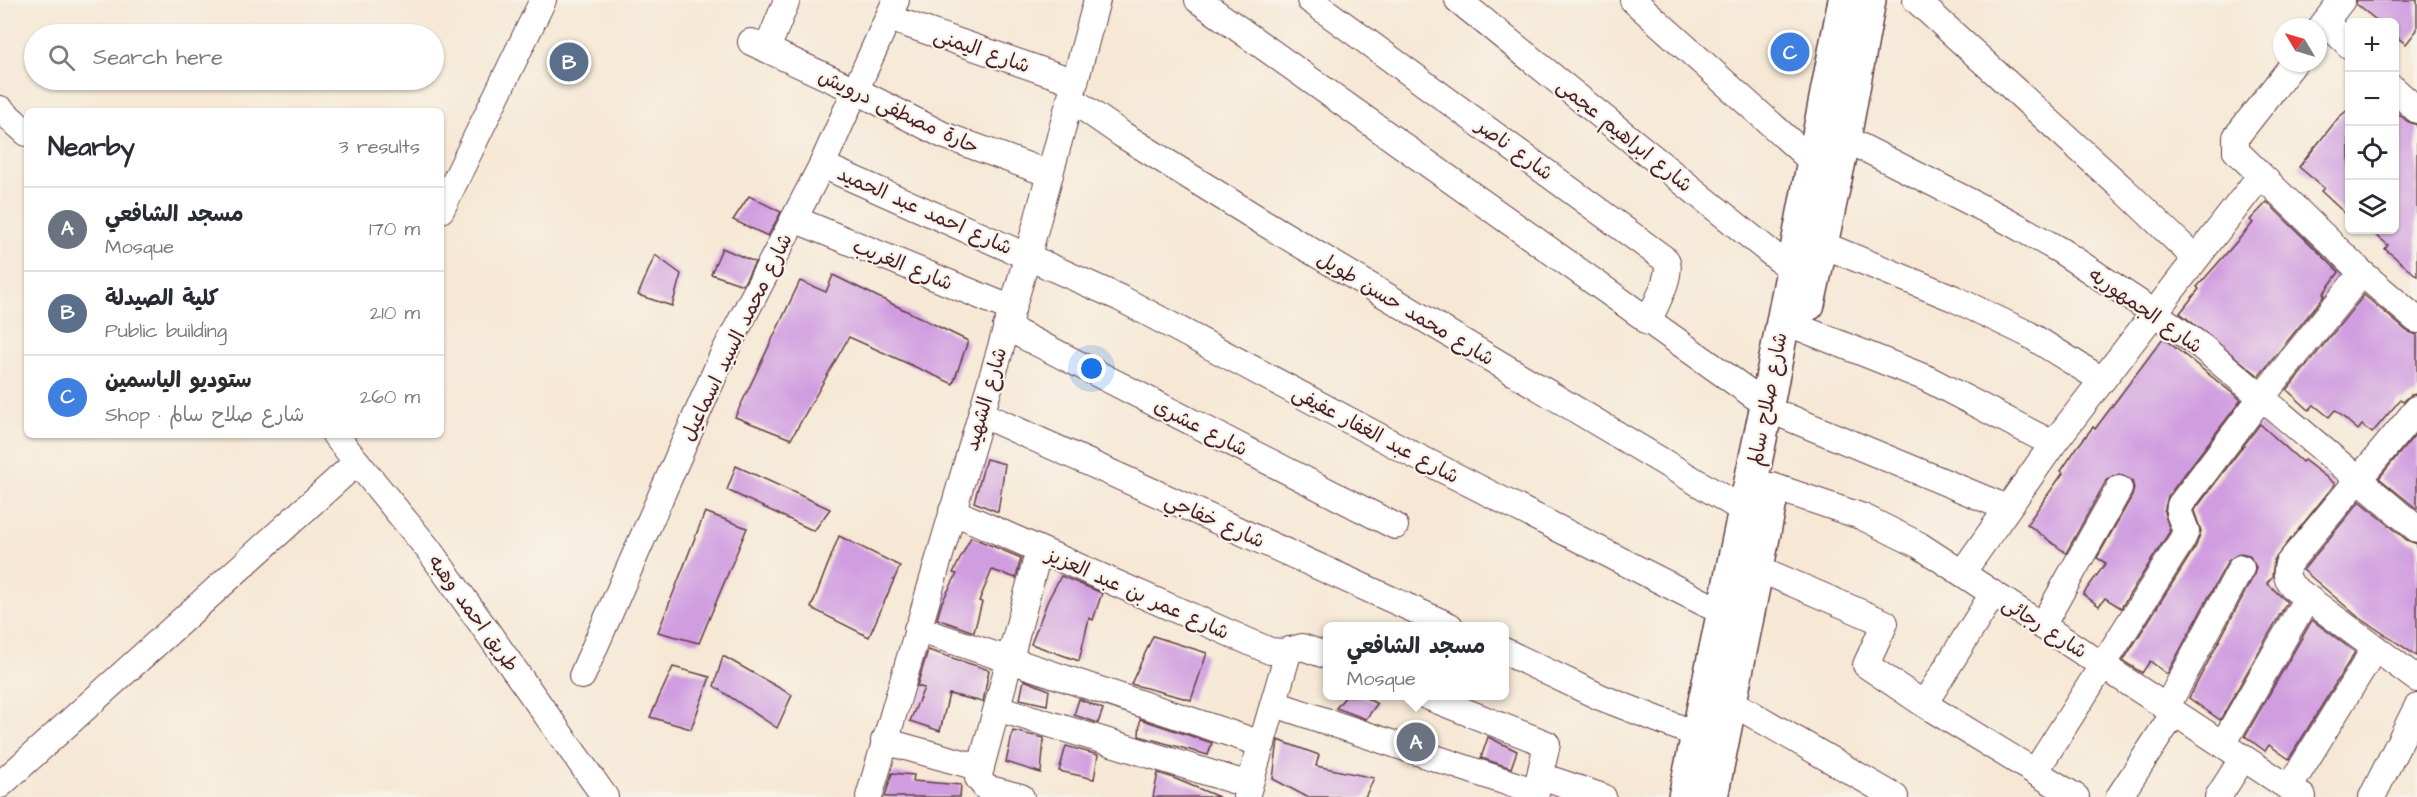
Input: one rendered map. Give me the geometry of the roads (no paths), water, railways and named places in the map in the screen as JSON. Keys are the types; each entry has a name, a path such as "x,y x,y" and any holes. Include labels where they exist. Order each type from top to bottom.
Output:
{"main road":[{"name":"شارع صلاح سالم","path":"1711,797 1772,486 1776,410 1792,270 1845,0"},
{"name":"شارع صلاح سالم","path":"1685,797 1745,512 1803,329 1844,138 1869,0"}],"street":[{"path":"444,204 543,0"},
{"name":"حارة مصطفى درويش","path":"787,0 759,46 966,145 1050,174"},
{"name":"شارع الشهيد","path":"869,797 1028,255 1098,0"},
{"path":"1198,0 1776,410 2007,508"},
{"name":"شارع ناصر","path":"1310,0 1666,260 1669,264 1668,274 1648,321"},
{"name":"شارع ابراهيم عجمى","path":"1458,0 1792,270"},
{"path":"1634,0 1812,161"},
{"path":"1916,0 2121,187 2195,258"},
{"path":"2327,19 2342,0"},
{"name":"شارع اليمنى","path":"892,9 1073,91"},
{"name":"شارع محمد السيد اسماعيل","path":"582,676 722,357 822,165 892,9"},
{"path":"2327,31 2345,43"},
{"path":"2287,72 2236,137 2236,151 2362,273 2417,320"},
{"name":"شارع محمد حسن طويل","path":"1073,91 1123,135 1258,219 1745,512"},
{"path":"2399,94 2417,110"},
{"path":"0,109 24,130"},
{"name":"شارع الجمهوريه","path":"1844,138 2024,231 2153,312 2202,347 2417,529"},
{"name":"شارع احمد عبد الحميد","path":"822,165 1028,255"},
{"path":"1962,573 2053,444 2260,176"},
{"name":"شارع الغريب","path":"794,219 1009,318"},
{"path":"1821,244 1953,298 2028,334 2102,380"},
{"name":"شارع عبد الغفار عفيفى","path":"1028,255 1120,298 1412,454 1724,613"},
{"path":"2036,772 2182,540 2186,528 2179,513 2180,505 2261,398 2362,273"},
{"name":"شارع عشرى","path":"1009,318 1395,526"},
{"path":"1803,329 1926,378 2053,444"},
{"path":"2417,409 2288,564 2286,572 2288,580 2307,598 2417,679"},
{"name":"شارع خفاجي","path":"981,414 1439,622"},
{"name":"طريق احمد وهبه","path":"337,438 429,550 605,797"},
{"path":"0,784 357,462"},
{"name":"شارع رجائى","path":"1772,486 1882,525 1962,573 2296,792"},
{"path":"2042,626 2119,489"},
{"name":"شارع عمر بن عبد العزيز","path":"952,511 1270,651 1302,647 1323,654"},
{"path":"1021,797 981,785 978,778 1039,550"},
{"path":"1757,568 1885,623 1866,665 1924,704 2076,797"},
{"path":"2119,797 2170,710 2241,568"},
{"path":"1924,704 1994,594"},
{"path":"2218,797 2233,751 2307,598"},
{"path":"917,629 1010,658 1262,744"},
{"path":"2296,792 2375,648"},
{"path":"997,708 1248,791 1289,650"},
{"path":"1509,653 1599,697 1698,735"},
{"path":"1436,700 1543,742 1548,747 1537,788"},
{"path":"1731,702 1896,797"},
{"path":"1275,704 1537,788 1603,797"},
{"path":"2372,797 2417,707"},
{"path":"884,741 981,768"}],"place":[{"name":"ستوديو الياسمين","path":"1790,52"},
{"name":"كلية الصيدلة","path":"569,62"},
{"name":"مسجد الشافعي","path":"1416,742"}]}
